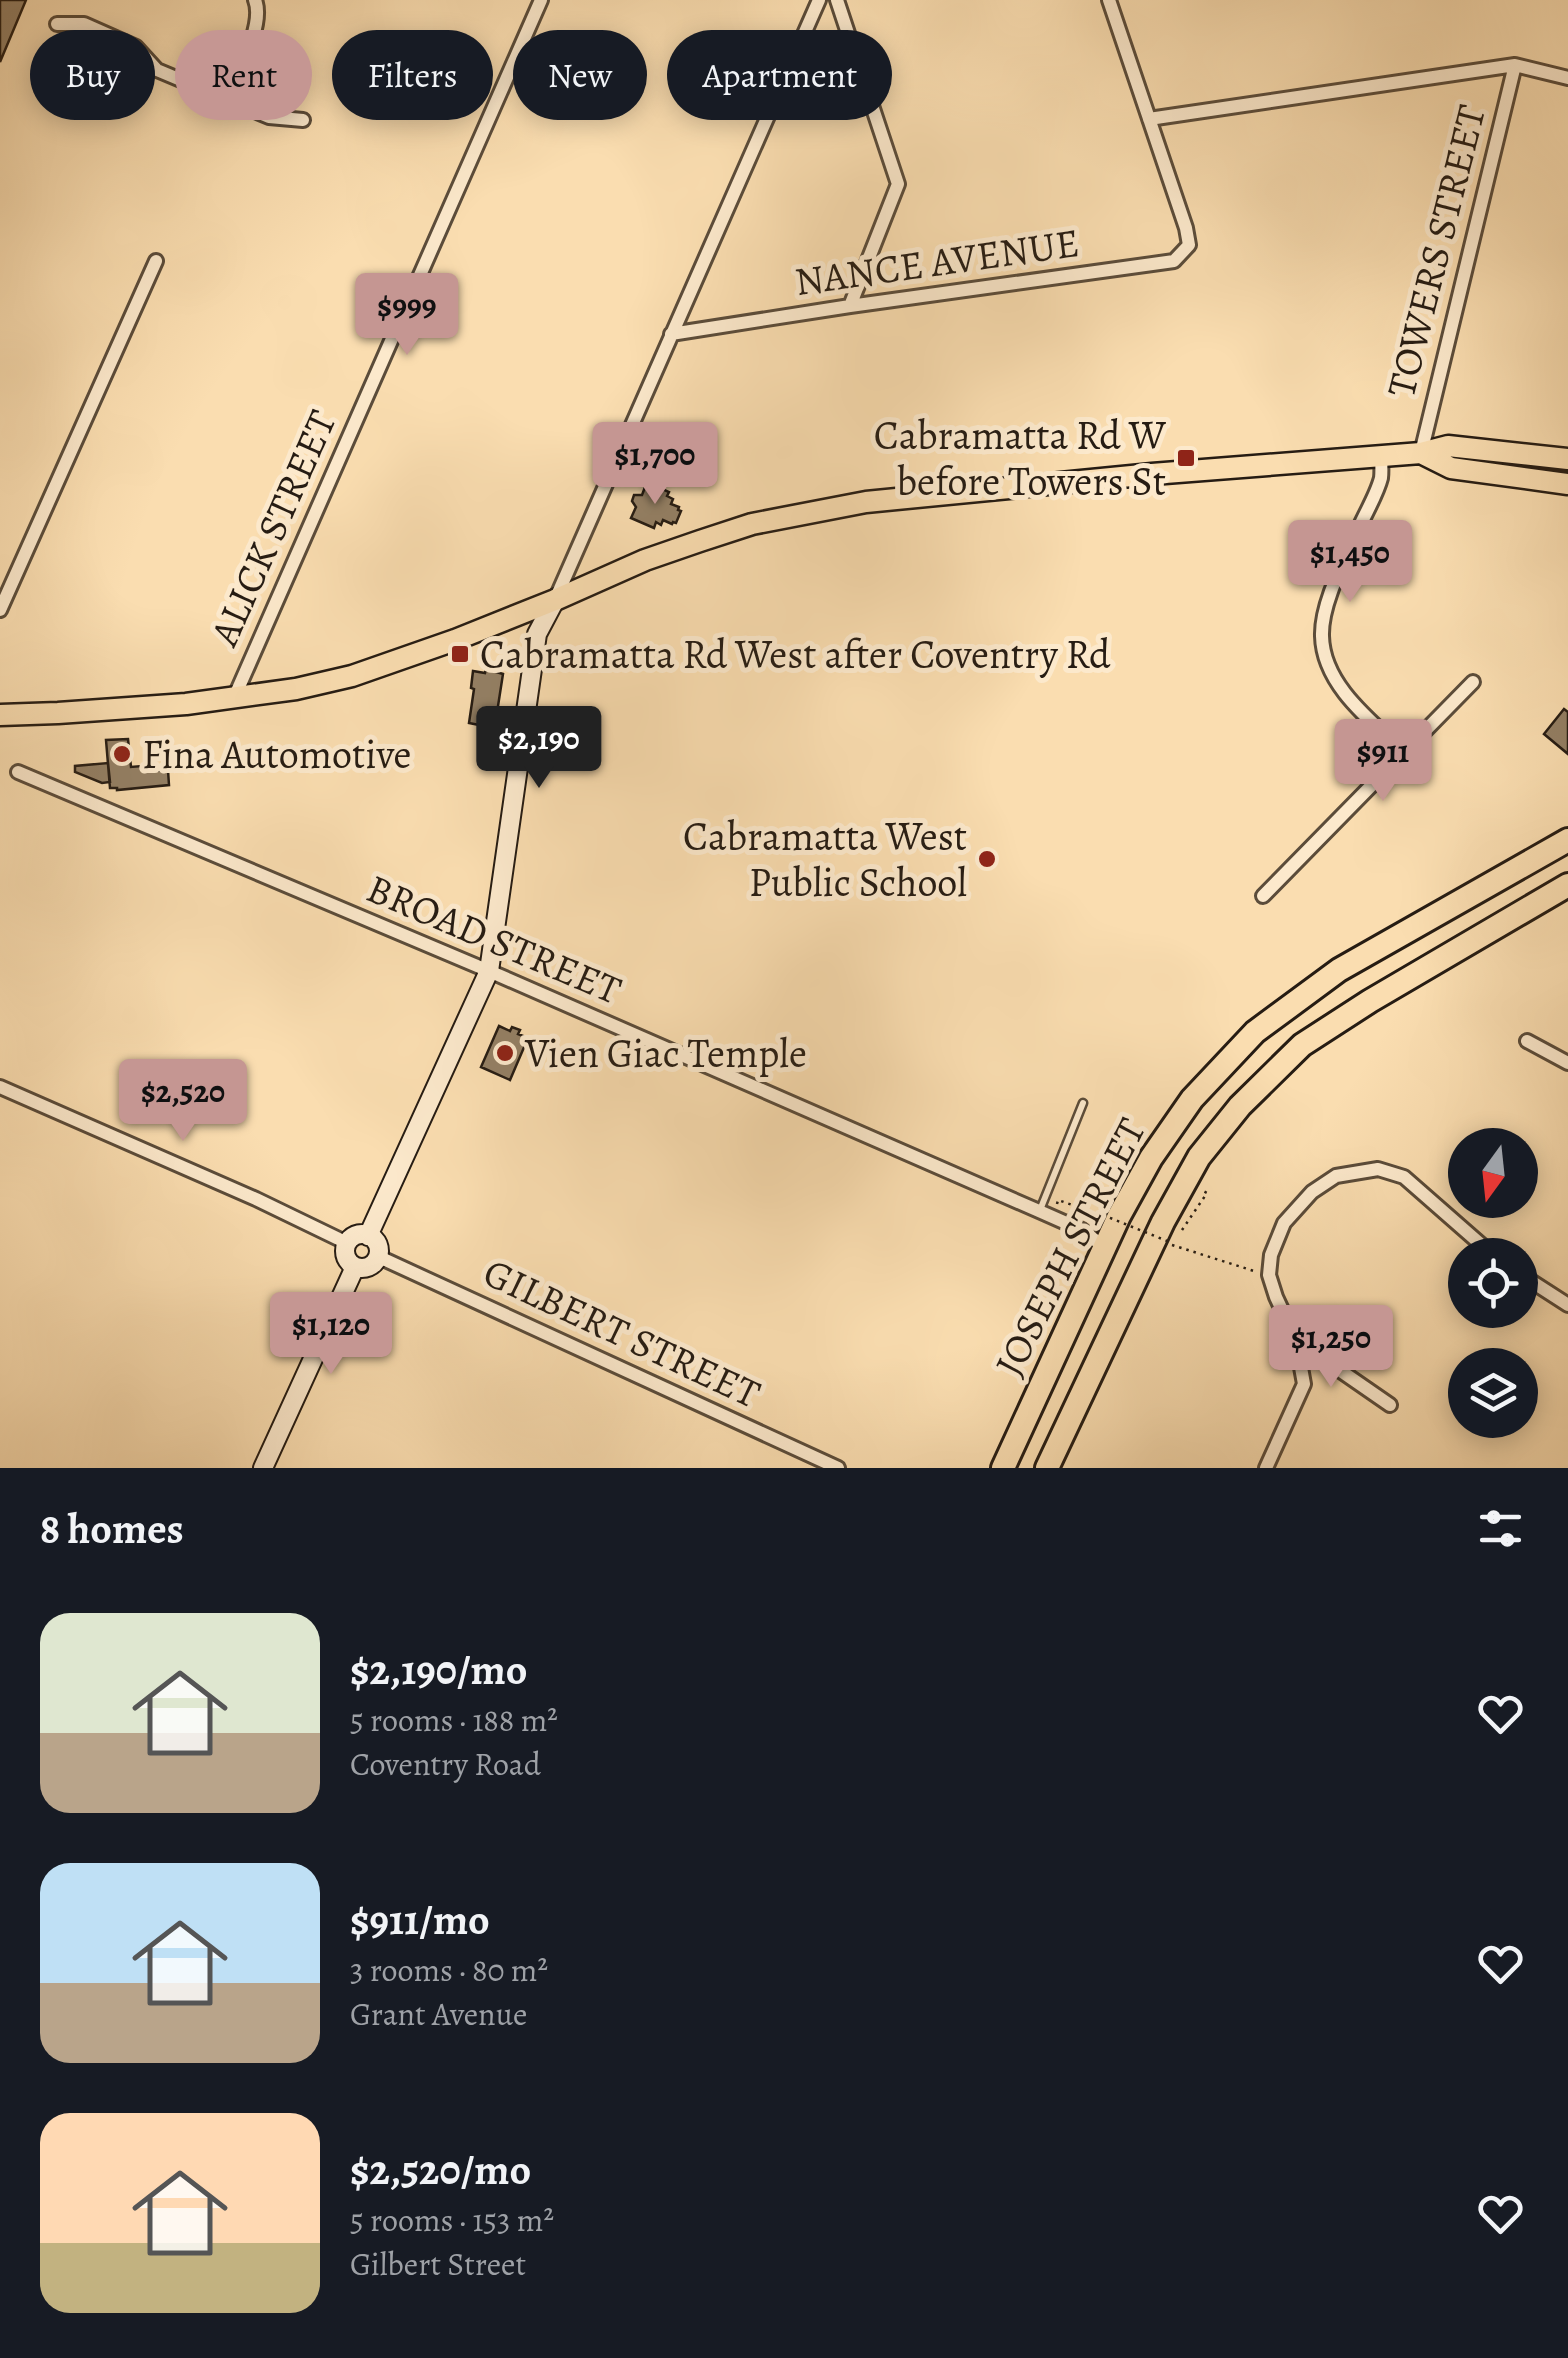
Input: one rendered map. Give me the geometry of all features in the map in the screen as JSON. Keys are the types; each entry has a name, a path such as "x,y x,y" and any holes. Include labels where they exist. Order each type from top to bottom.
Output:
{"highway":[{"name":"JOSEPH STREET","path":"1003,1468 1104,1247 1151,1158 1192,1098 1256,1032 1339,970 1568,840"},
{"name":"JOSEPH STREET","path":"1047,1468 1163,1222 1199,1157 1240,1106 1302,1045 1370,1000 1568,885"}],"main road":[{"path":"0,715 58,714 296,690 352,676 455,640 700,540 752,524 853,504 1152,474 1421,453 1448,446 1568,459"},
{"path":"1421,453 1451,468 1568,484"}],"street":[{"path":"255,0 258,8 255,30"},
{"name":"ALICK STREET","path":"234,698 541,0"},
{"path":"368,1236 489,971 537,634 819,0"},
{"path":"837,0 898,184 850,306"},
{"path":"1109,0 1149,119 1515,65 1568,78"},
{"path":"57,24 84,24 136,47 157,70 175,78"},
{"name":"TOWERS STREET","path":"1421,453 1515,65"},
{"name":"NANCE AVENUE","path":"671,334 1174,261 1189,246 1186,228 1149,119"},
{"path":"0,610 156,261"},
{"path":"1381,455 1380,479 1338,578 1322,635 1326,662 1337,680 1360,711 1404,752"},
{"path":"1262,896 1472,682"},
{"name":"BROAD STREET","path":"18,772 489,971 1082,1230 1104,1247"},
{"path":"1527,1041 1568,1064"},
{"path":"0,1087 347,1243"},
{"path":"1266,1468 1304,1384 1296,1340 1270,1275 1271,1255 1284,1223 1312,1192 1336,1176 1378,1169 1404,1177 1474,1238"},
{"path":"355,1236 368,1236 378,1246 378,1257 372,1266 355,1267 347,1259 347,1243 355,1236"},
{"name":"GILBERT STREET","path":"378,1257 838,1468"},
{"path":"264,1468 355,1267"},
{"path":"1538,1286 1568,1305"},
{"path":"1296,1340 1390,1405"}],"lane":[{"path":"1042,1213 1083,1103"}],"path":[{"path":"1180,1232 1207,1193 1202,1189"},
{"path":"1086,1216 1056,1204 1058,1200 1167,1240"},
{"path":"1171,1245 1270,1275"}],"building":[{"path":"0,0 26,0 0,62"},
{"path":"647,482 669,492 671,504 681,511 676,523 663,520 661,525 656,522 654,528 631,518 636,507 634,495 642,495"},
{"path":"486,669 503,674 496,719 480,716 479,725 469,723 473,671 485,673"},
{"path":"1564,709 1568,712 1568,754 1544,734"},
{"path":"128,739 131,767 154,765 154,771 168,770 169,785 110,788 106,740"},
{"path":"108,763 110,782 102,783 75,772 75,766"},
{"name":"Vien Giac Temple","path":"499,1026 520,1030 518,1034 528,1038 510,1080 481,1067"}],"place":[{"name":"Cabramatta Rd W before Towers St","path":"1186,458"},
{"name":"Cabramatta Rd West after Coventry Rd","path":"460,654"},
{"name":"Fina Automotive","path":"122,754"},
{"name":"Cabramatta West Public School","path":"987,859"},
{"name":"Vien Giac Temple","path":"505,1053"}]}
